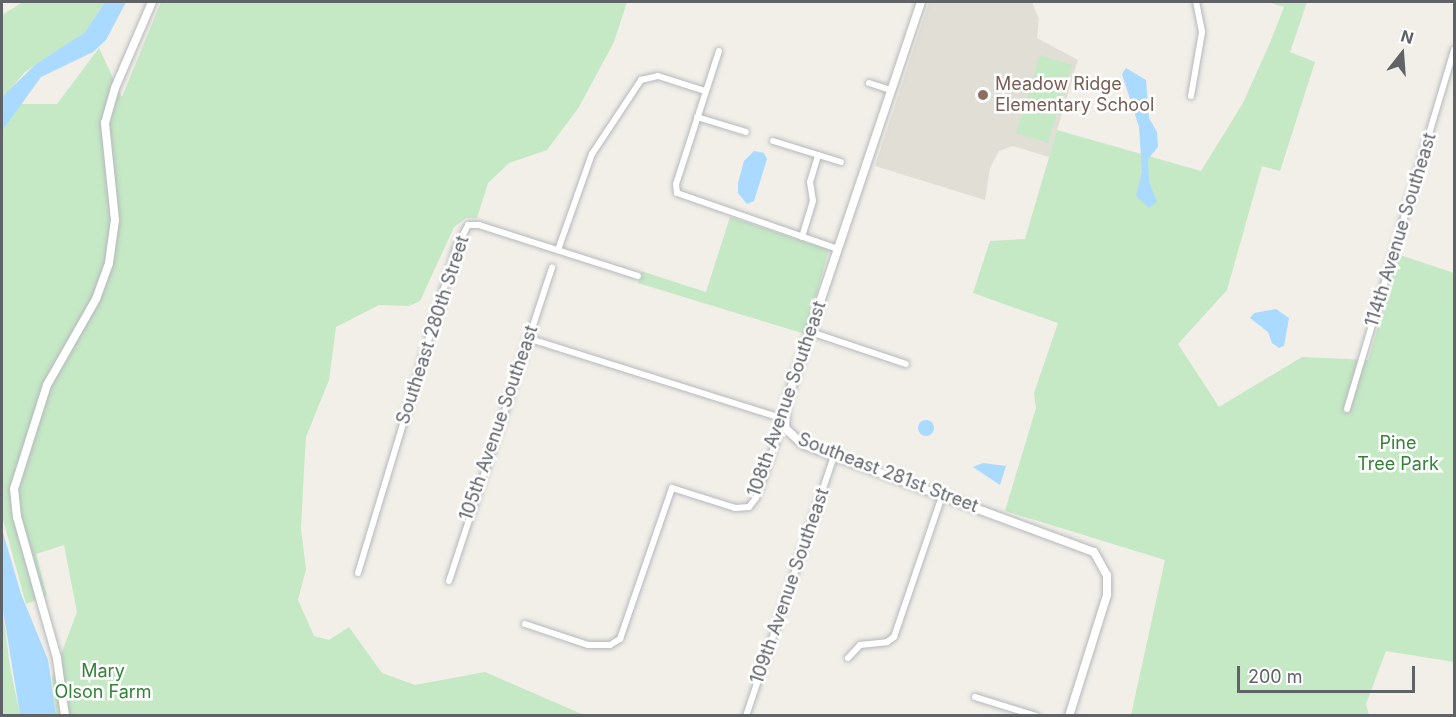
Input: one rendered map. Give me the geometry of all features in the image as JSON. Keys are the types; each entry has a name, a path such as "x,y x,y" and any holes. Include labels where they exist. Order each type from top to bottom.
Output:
{"street":[{"path":"65,716 57,658 17,517 14,489 47,385 96,299 109,263 115,220 105,123 115,88 152,2"},
{"name":"108th Avenue Southeast","path":"525,624 588,645 610,645 620,639 672,488 735,508 749,507 756,498 921,2"},
{"path":"1191,96 1202,32 1196,2"},
{"name":"114th Avenue Southeast","path":"1347,409 1455,50"},
{"path":"719,51 676,183 680,196 838,249"},
{"path":"558,250 592,154 646,76 658,75 705,92"},
{"path":"869,83 891,90"},
{"path":"697,117 746,132"},
{"path":"773,141 841,162"},
{"path":"802,237 813,201 810,182 818,155"},
{"name":"Southeast 280th Street","path":"358,573 464,229 471,224 479,225 638,276"},
{"name":"105th Avenue Southeast","path":"449,581 552,267"},
{"path":"811,332 906,364"},
{"name":"Southeast 281st Street","path":"527,338 784,419 794,439 834,456 1086,547 1101,560 1107,575 1105,602 1069,716"},
{"name":"109th Avenue Southeast","path":"746,716 834,456"},
{"path":"848,658 860,645 887,642 894,637 942,496"},
{"path":"975,697 1036,716"}],"shaded area":[{"name":"Meadow Ridge Elementary School","path":"929,2 1032,2 1039,19 1037,38 1078,60 1049,157 1013,146 999,151 990,168 985,200 875,166"}],"green space":[{"path":"23,2 105,2 85,32 25,72 2,99 2,15"},
{"name":"Mary Olson Farm","path":"161,2 627,2 614,42 579,107 547,150 509,163 488,183 477,218 466,218 454,227 420,301 409,306 379,305 336,327 329,380 306,437 304,469 301,529 306,569 298,600 314,636 329,640 349,627 382,673 415,685 485,672 584,715 56,715 52,678 77,612 64,545 36,554 47,596 26,604 2,516 2,132 18,104 57,104 99,48 122,97"},
{"name":"Pine Tree Park","path":"1268,2 1307,2 1290,52 1315,62 1280,171 1262,166 1227,290 1178,344 1219,407 1302,357 1368,360 1400,255 1454,273 1454,662 1386,651 1366,704 1369,715 1131,715 1165,560 1005,511 1036,408 1034,393 1058,323 973,293 990,241 1025,239 1057,130 1201,171 1243,103 1269,45 1284,7"},
{"path":"1040,55 1072,65 1048,143 1016,133"},
{"path":"730,217 829,250 805,334 638,283 641,271 706,292"},
{"path":"2,604 10,667 20,715 2,715"}],"water":[{"path":"105,2 126,2 106,40 93,52 41,77 2,131 2,99 6,93 35,65 85,32"},
{"path":"1126,68 1146,80 1149,118 1157,132 1158,147 1148,159 1149,182 1157,202 1149,208 1136,196 1142,172 1139,127 1122,74"},
{"path":"754,151 764,153 767,159 754,201 747,204 738,193 738,183 744,161"},
{"path":"1276,309 1289,318 1284,346 1279,348 1272,343 1268,332 1250,318 1254,313"},
{"path":"926,420 934,428 926,436 918,428"},
{"path":"983,463 1006,466 1000,485 973,467"},
{"path":"2,529 21,594 48,660 56,715 20,715 2,604"}],"place":[{"name":"Meadow Ridge Elementary School","path":"983,95"}]}
